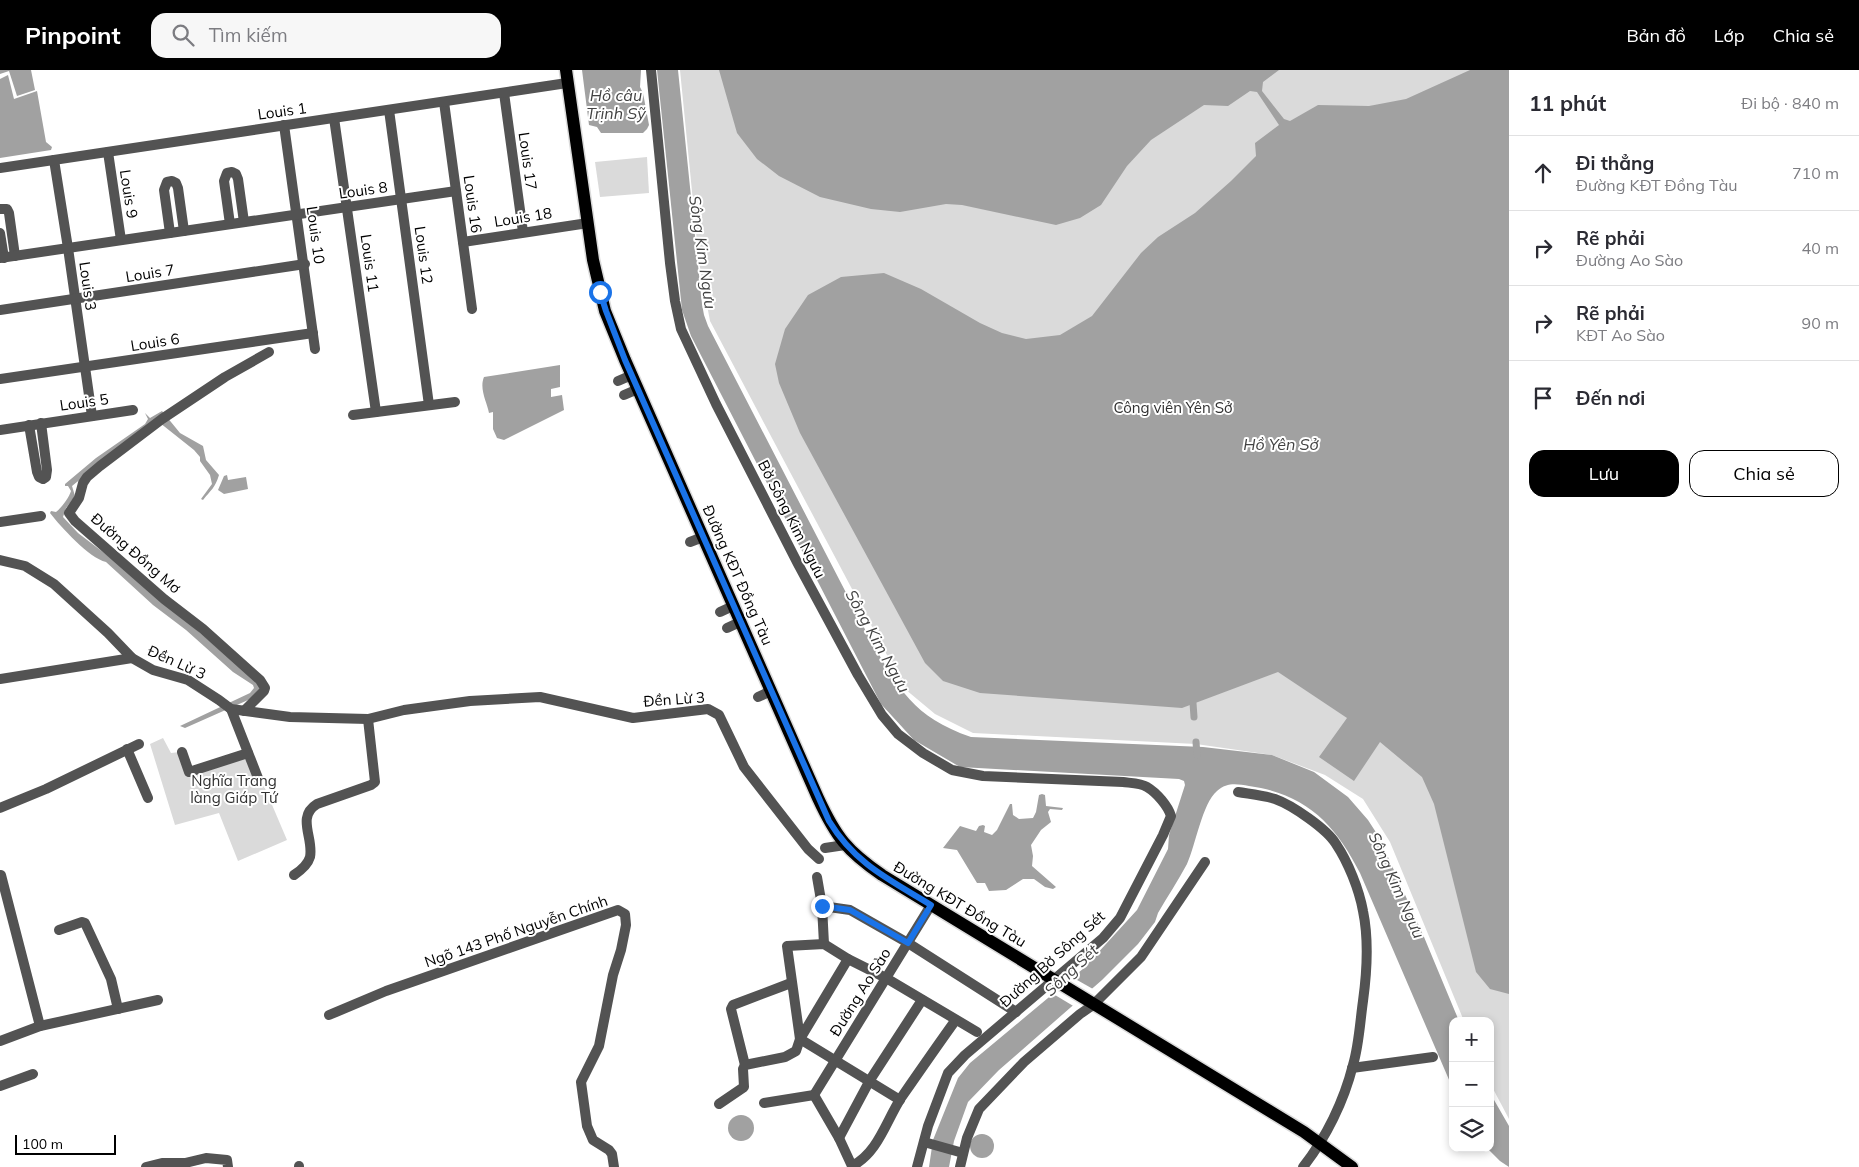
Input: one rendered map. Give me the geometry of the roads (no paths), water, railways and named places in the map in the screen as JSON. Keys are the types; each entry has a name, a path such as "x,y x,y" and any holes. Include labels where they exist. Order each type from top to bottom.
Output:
{"main road":[{"name":"Đường KĐT Đồng Tàu","path":"566,70 593,260 606,311 638,389 829,821 845,845 882,875 1089,1002"},
{"path":"1089,1002 1320,1143 1352,1167"}],"street":[{"name":"Bờ Sông Kim Ngưu","path":"651,70 670,263 681,329 716,404 794,556 858,675 882,715 898,734 922,753 952,770 983,776 1123,782 1143,786 1158,796 1171,816"},
{"name":"Louis 1","path":"0,168 568,84"},
{"name":"Louis 17","path":"504,93 522,232"},
{"name":"Louis 16","path":"444,102 472,309"},
{"name":"Louis 12","path":"389,110 429,405"},
{"name":"Louis 11","path":"334,118 376,412"},
{"name":"Louis 10","path":"284,125 305,264 315,348"},
{"name":"Louis 9","path":"108,152 121,240"},
{"name":"Louis 3","path":"54,160 92,416"},
{"path":"230,224 224,181 227,173 232,172 236,174 238,179 244,222"},
{"path":"170,233 164,190 167,182 172,181 176,183 178,188 184,231"},
{"name":"Louis 8","path":"0,232 2,258 456,191"},
{"path":"0,209 7,209 9,213 15,256"},
{"name":"Louis 18","path":"463,242 588,223"},
{"name":"Louis 7","path":"0,310 305,264"},
{"name":"Louis 6","path":"0,379 85,368 313,332"},
{"name":"Đường Đồng Mơ","path":"244,712 264,691 265,688 260,680 204,629 164,599 75,521 69,513 79,498 83,483 100,466 167,416 225,377 269,352"},
{"path":"618,381 632,375"},
{"path":"624,394 638,389"},
{"path":"354,415 455,402"},
{"name":"Louis 5","path":"0,430 133,410"},
{"name":"Louis 5","path":"29,425 37,472 39,477 43,479 46,477 47,470 41,423"},
{"path":"0,522 41,516"},
{"path":"690,542 703,537"},
{"name":"Đền Lừ 3","path":"0,560 25,566 54,584 108,633 132,658 153,670 188,680 227,706 244,712 290,717 368,719 430,706 470,701 540,697 633,718 708,709 719,716 744,767 808,848 819,859"},
{"path":"720,612 733,606"},
{"path":"727,628 740,622"},
{"path":"0,679 132,658"},
{"path":"758,697 771,691"},
{"path":"227,706 258,778"},
{"path":"294,875 303,868 310,857 307,816 310,808 375,782 368,719"},
{"path":"0,808 46,789 139,744"},
{"path":"127,749 148,798"},
{"path":"182,752 189,772 248,753"},
{"path":"1238,792 1276,800 1298,811 1336,842 1359,892 1365,925 1366,968 1352,1068 1342,1099 1320,1143 1303,1167"},
{"name":"Đường Bờ Sông Sét","path":"917,1167 928,1143 934,1107 948,1073 964,1055 1056,981 1103,938 1120,918 1163,836 1171,816"},
{"path":"825,848 845,845"},
{"path":"960,1167 959,1152 979,1109 990,1095 1024,1062 1080,1014 1089,1002 1141,957 1205,862"},
{"path":"2,875 40,1026"},
{"path":"817,877 822,906 824,944"},
{"name":"Đường Ao Sào","path":"814,1095 931,905"},
{"path":"822,906 850,910 908,943 1016,1012"},
{"name":"Ngõ 143 Phố Nguyễn Chính","path":"329,1015 386,991 618,910 625,914 626,925 621,950 599,1046 581,1082 587,1126 593,1140 612,1154 614,1167"},
{"path":"59,930 82,922 85,924 111,979 118,1009"},
{"path":"800,1039 787,946 824,944 977,1032"},
{"path":"745,1065 786,1057 796,1051 800,1039 848,959"},
{"path":"719,1104 744,1087 742,1069 745,1065 731,1008 733,1005 791,982"},
{"path":"0,1041 40,1026 158,1000"},
{"path":"839,1138 870,1080 922,1000"},
{"path":"764,1103 814,1095 839,1138 852,1166 862,1161 870,1152 900,1100 955,1021"},
{"path":"800,1039 900,1100"},
{"path":"1352,1068 1433,1057"},
{"path":"0,1086 33,1074"},
{"path":"928,1143 959,1152"},
{"path":"146,1167 206,1158 227,1160 228,1167"}],"water":[{"path":"0,70 31,70 35,90 17,96 9,71 0,74"},
{"name":"Hồ câu Trịnh Sỹ","path":"582,70 641,70 640,87 643,93 649,125 647,129 643,133 601,133 597,127 589,125"},
{"name":"Sông Kim Ngưu","path":"657,70 678,70 702,304 708,326 870,639 899,687 921,710 935,720 971,737 1203,747 1272,755 1314,772 1348,797 1368,820 1379,837 1424,937 1457,1017 1449,1017 1449,1080 1360,873 1340,840 1316,814 1303,804 1287,796 1249,786 1228,785 1217,791 1207,805 1187,864 1158,913 1155,922 1138,944 1102,980 999,1070 968,1102 954,1141 949,1167 929,1167 933,1140 958,1078 970,1063 1084,968 1137,910 1168,849 1169,835 1185,785 1184,781 1179,779 960,767 914,740 881,704 691,336 682,310"},
{"name":"Hồ Yên Sở","path":"719,70 1279,70 1263,82 1262,91 1284,119 1290,121 1318,105 1369,106 1406,99 1470,70 1509,70 1509,994 1490,989 1476,972 1434,804 1422,777 1380,742 1354,781 1319,757 1347,718 1278,672 1182,708 980,693 943,681 925,663 800,433 779,383 775,364 785,329 808,295 841,277 884,273 921,289 980,323 1002,333 1026,339 1060,335 1092,316 1141,253 1158,237 1195,213 1231,181 1256,156 1255,143 1279,125 1257,92 1250,91 1228,106 1204,105 1151,140 1127,166 1101,205 1080,218 1056,225 962,205 946,204 900,212 871,209 820,197 779,176 757,159 737,133"},
{"path":"8,75 14,99 37,91 46,142 52,147 51,150 0,158 0,79"},
{"path":"560,365 560,387 551,389 551,397 562,395 564,410 504,440 497,438 493,429 493,412 489,413 483,391 484,377"},
{"path":"162,411 180,433 203,446 206,460 219,475 214,486 203,500 201,499 212,484 210,475 200,461 200,457 155,419 72,486 75,496 66,508 63,517 78,533 133,575 258,683 261,691 257,696 185,728 180,726 250,693 254,688 253,685 233,672 186,630 153,605 106,562 92,555 68,534 50,513 51,511 56,512 69,497 71,491 65,484 96,458 145,424 148,419 145,413 150,418"},
{"path":"227,475 228,480 246,477 248,489 224,494 218,490 224,476"},
{"path":"1039,795 1045,795 1046,806 1063,808 1062,810 1050,809 1048,812 1051,822 1041,830 1031,845 1032,866 1056,887 1053,889 1045,887 1034,879 1023,879 1006,890 989,891 985,883 977,883 957,850 943,848 960,826 976,831 979,826 983,825 985,826 984,832 992,835 997,830 1010,804 1012,804 1013,815 1019,819 1033,818"},
{"path":"1494,1100 1509,1126 1509,1167 1491,1152 1494,1152"},
{"path":"741,1115 750,1119 754,1128 750,1137 741,1141 732,1137 728,1128 732,1119"},
{"path":"982,1134 990,1138 994,1146 990,1154 982,1158 974,1154 970,1146 974,1138"}],"waterway":[{"path":"1193,703 1194,717"},
{"path":"1196,742 1197,755"}],"park label":[{"name":"Công viên Yên Sở","path":"1173,407"},
{"name":"Nghĩa Trang làng Giáp Tứ","path":"234,788"}],"water label":[{"name":"Sông Sét","path":"1071,970"}]}
